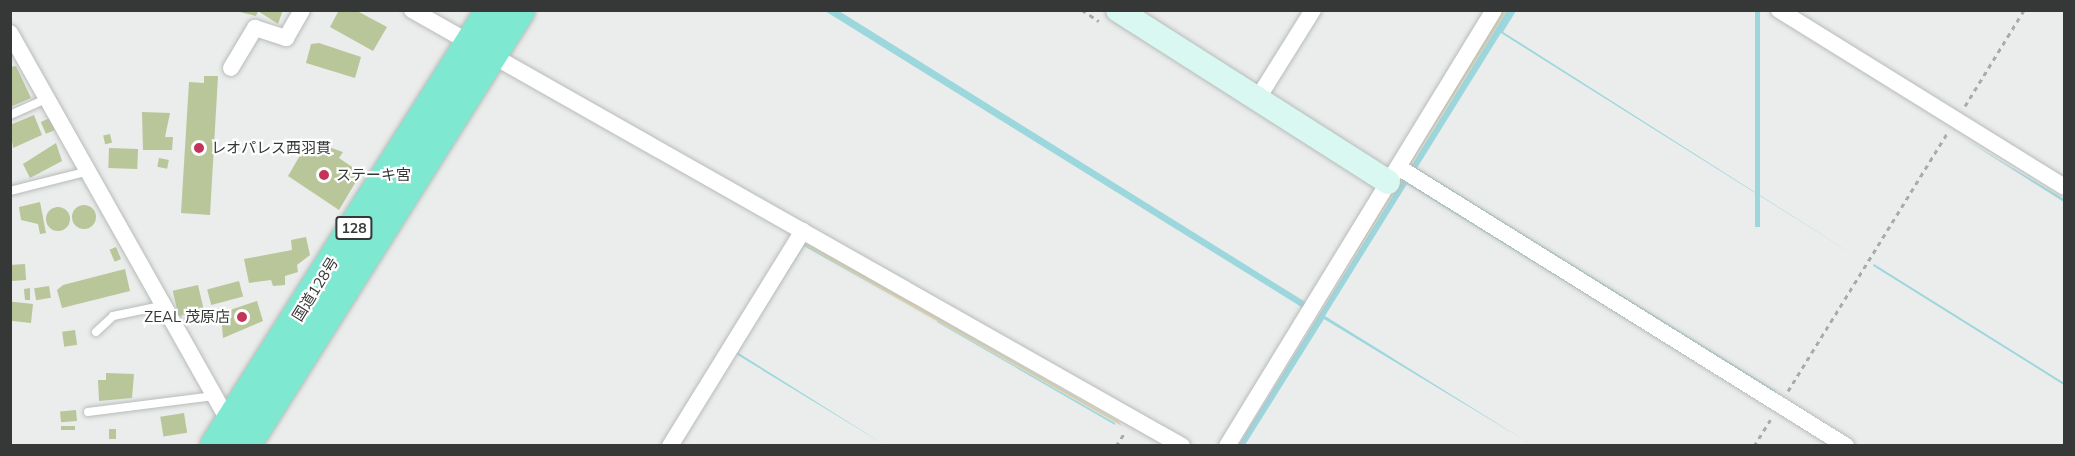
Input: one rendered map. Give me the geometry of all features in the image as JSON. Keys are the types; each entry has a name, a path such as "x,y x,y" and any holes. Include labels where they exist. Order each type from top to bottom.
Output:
{"highway":[{"name":"国道128号","path":"481,49 492,10"},
{"name":"国道128号","path":"233,440 481,49 519,10"}],"street":[{"path":"231,68 255,28 286,38 302,10"},
{"path":"412,10 1182,446"},
{"path":"1118,10 1258,98 1393,174 1780,404 1846,446"},
{"path":"1258,98 1313,10"},
{"path":"1227,446 1494,10"},
{"path":"1779,10 2064,187"},
{"path":"10,33 92,170 161,306 214,396 233,440"},
{"path":"670,446 803,231"}],"lane":[{"path":"10,115 49,98"},
{"path":"10,191 92,170"},
{"path":"96,332 113,316 161,306"},
{"path":"88,412 214,396"}],"path":[{"path":"1754,446 2024,10"}],"shaded area":[{"path":"1503,11 1507,11 1409,167 1409,163"},
{"path":"1400,178 1403,178 1235,446"},
{"path":"806,242 1118,421 1122,426 801,244"}],"water":[{"path":"825,11 839,11 1307,303 1303,308"},
{"path":"1507,11 1516,11 1503,32 1862,260 1501,33 1417,168 1776,391 1770,408 1407,184 1325,316 1532,445 1324,319 1245,445 1238,446"},
{"path":"1755,11 1760,11 1760,227 1755,227"},
{"path":"1963,138 2064,199 2064,202 2042,188"},
{"path":"803,244 893,296 804,246 743,343"},
{"path":"1874,264 2064,383 2063,384 1873,266"},
{"path":"937,322 1115,423 1115,425"},
{"path":"737,352 885,445 736,354"}],"building":[{"path":"283,10 278,24 258,11 256,16 236,11"},
{"path":"339,10 359,12 387,27 373,51 330,27"},
{"path":"319,43 361,57 355,78 306,63 311,44"},
{"path":"16,66 31,98 10,107 10,67"},
{"name":"レオパレス西羽貫","path":"204,76 218,76 210,215 181,213 189,82 204,83"},
{"path":"142,112 170,113 165,137 173,137 172,150 143,150"},
{"path":"34,115 42,135 13,148 10,125"},
{"path":"50,118 55,130 46,134 41,122"},
{"path":"110,134 112,143 105,144 103,136"},
{"name":"ステーキ宮","path":"309,140 343,152 339,158 361,173 339,210 288,176"},
{"path":"56,143 62,161 30,178 23,164"},
{"path":"109,148 138,149 137,169 108,168"},
{"path":"159,158 169,160 167,169 157,167"},
{"path":"40,202 46,233 40,234 38,224 21,220 19,207"},
{"path":"84,205 93,208 96,217 93,226 84,229 75,226 72,217 75,208"},
{"path":"58,207 66,211 70,219 66,227 58,231 50,227 46,219 50,211"},
{"path":"306,237 310,255 297,265 298,272 285,276 285,285 273,286 271,280 249,283 244,259 292,250 291,240"},
{"path":"116,247 121,259 115,262 110,250"},
{"path":"25,264 26,280 11,281 10,265"},
{"path":"125,269 130,291 62,308 57,290 63,285"},
{"path":"239,281 243,296 211,305 207,290"},
{"path":"198,285 204,310 179,316 173,291"},
{"path":"49,286 51,298 36,300 34,288"},
{"path":"30,288 30,300 25,300 24,289"},
{"name":"ZEAL 茂原店","path":"257,301 263,321 223,338 221,313"},
{"path":"10,302 33,304 31,323 10,321"},
{"path":"75,330 77,345 64,347 62,332"},
{"path":"106,373 134,374 132,398 99,401 98,380 106,380"},
{"path":"76,410 77,421 61,422 60,411"},
{"path":"184,413 187,433 163,437 160,417"},
{"path":"61,426 75,426 75,430 61,430"},
{"path":"109,429 116,429 116,439 109,439"}],"place":[{"name":"レオパレス西羽貫","path":"199,148"},
{"name":"ステーキ宮","path":"324,175"},
{"name":"ZEAL 茂原店","path":"242,317"}]}
